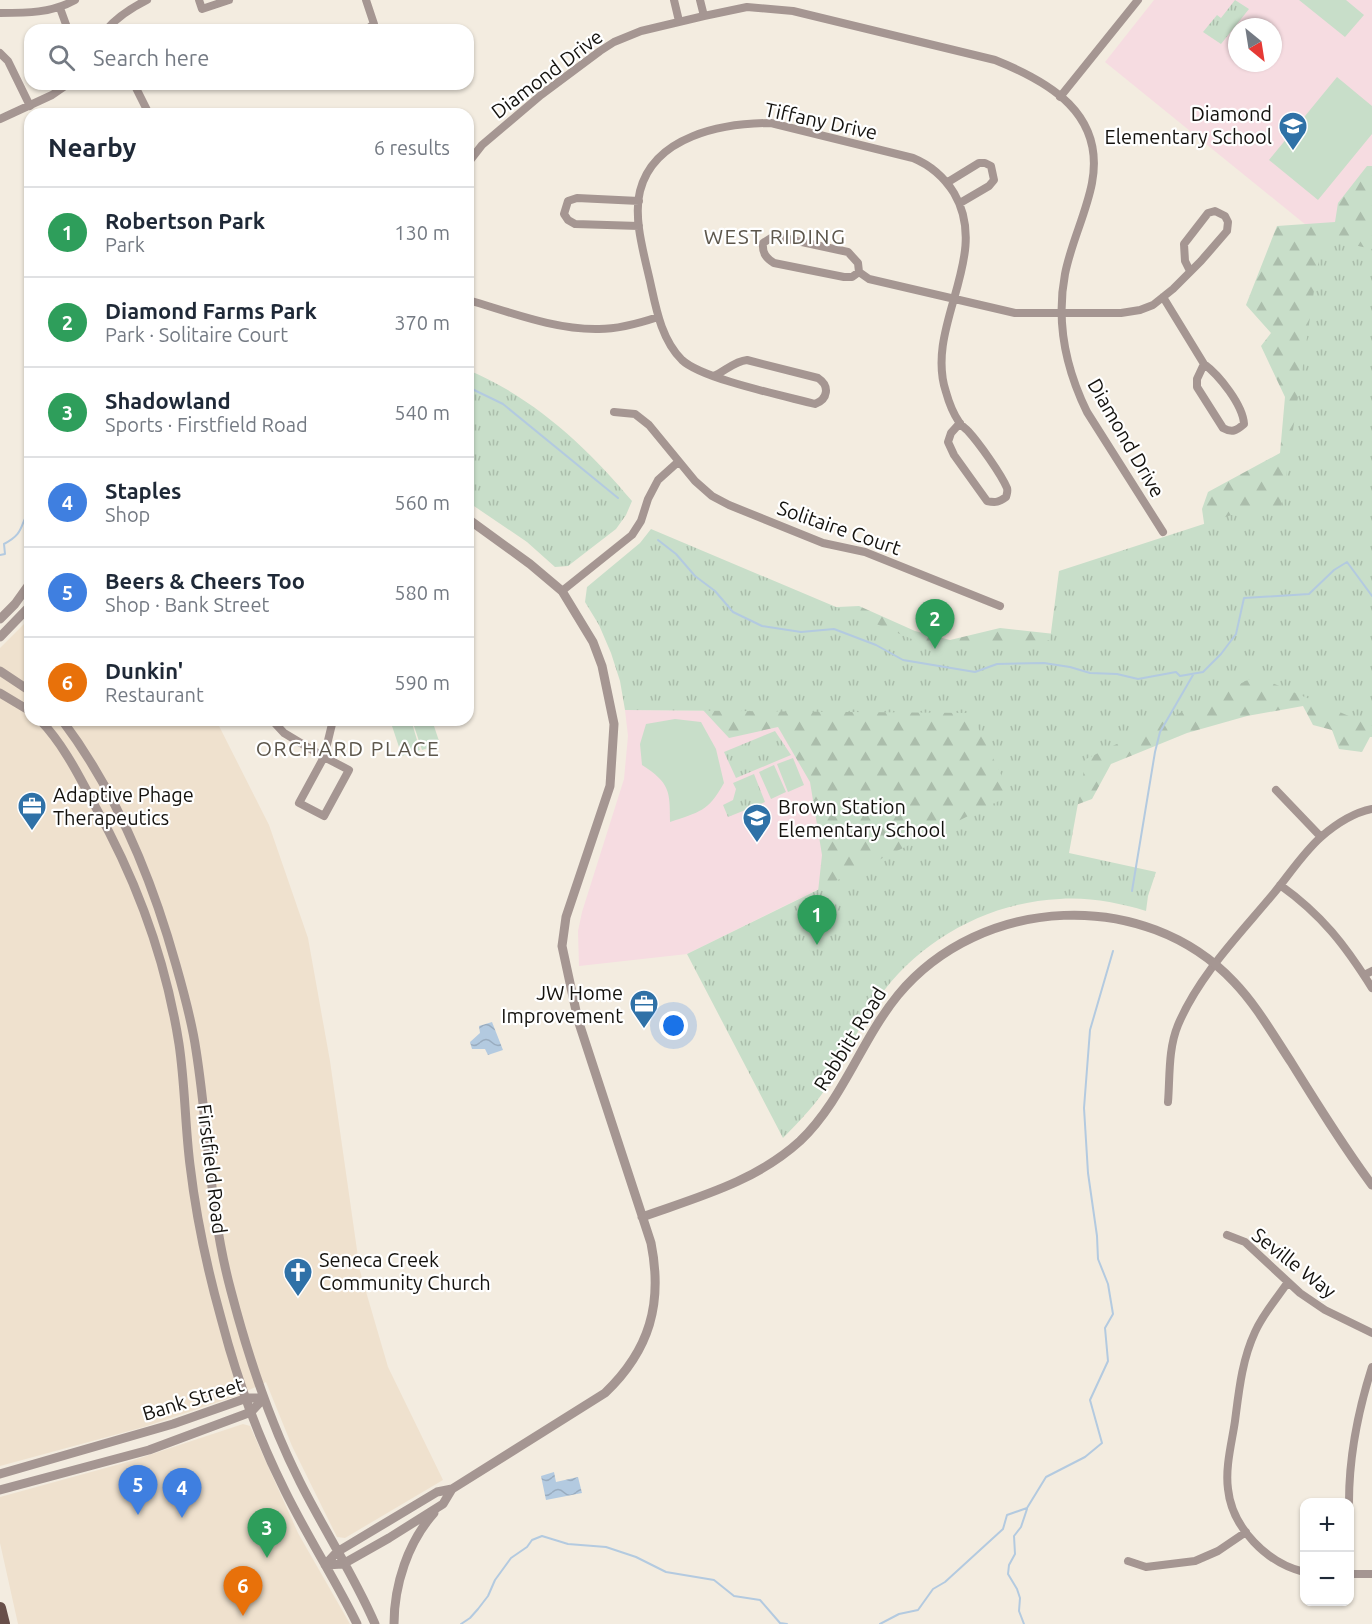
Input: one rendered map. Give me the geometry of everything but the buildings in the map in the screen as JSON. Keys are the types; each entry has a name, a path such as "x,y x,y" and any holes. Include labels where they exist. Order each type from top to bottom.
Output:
{"main road":[{"path":"0,1608 4,1624"}],"street":[{"path":"0,13 37,12 60,8 75,0"},
{"path":"111,24 147,0"},
{"path":"199,0 202,9 229,0"},
{"path":"366,0 374,24"},
{"path":"674,0 679,21"},
{"path":"700,0 704,15"},
{"path":"1060,97 1138,0"},
{"name":"Diamond Drive","path":"474,155 482,145 541,95 594,54 627,36 679,21 747,7 793,11 995,60 1027,73 1077,112 1093,143 1095,162 1092,184 1065,273 1062,314 1068,361 1077,391 1087,412 1163,532"},
{"path":"60,8 66,24"},
{"path":"0,53 8,61 30,106"},
{"path":"25,108 58,90"},
{"path":"138,90 146,108"},
{"path":"0,119 24,109"},
{"name":"Tiffany Drive","path":"714,376 739,361 747,360 818,378 827,388 826,395 815,404 714,376 682,360 664,334 658,317 639,233 640,193 648,172 672,146 696,134 749,123 771,123 913,158 948,182 965,216 967,233 964,260 941,356 944,386 950,406 960,423 978,443 1006,488 1006,497 1000,501 994,503 987,501 954,455 948,442 951,433 960,423"},
{"path":"948,182 979,163 991,166 994,180 989,186 960,203"},
{"path":"639,201 577,198 568,201 564,213 575,225 639,226"},
{"path":"859,272 852,277 844,277 774,263 762,252 763,243 774,236 848,252 858,263 859,272 869,279 1015,313 1120,313 1153,305 1190,271 1227,231 1228,222 1221,213 1208,213 1184,243 1185,261 1190,271"},
{"path":"1163,297 1204,364 1214,372 1244,417 1244,424 1237,431 1223,428 1197,387 1197,379 1204,364"},
{"path":"474,302 562,326 600,329 624,326 658,317"},
{"name":"Solitaire Court","path":"614,412 635,414 649,425 695,481 712,496 729,505 823,543 865,552 1000,606"},
{"path":"562,591 633,535 658,480 678,462"},
{"path":"325,1565 337,1552 437,1492 452,1489 605,1393 622,1378 642,1344 655,1303 655,1260 651,1243 578,1020 563,954 563,930 566,917 610,786 614,724 602,666 593,642 562,591 530,564 474,523"},
{"path":"0,619 24,591"},
{"path":"0,637 24,612"},
{"path":"0,670 24,687"},
{"path":"0,693 24,707"},
{"name":"Firstfield Road","path":"45,726 65,752 108,828 129,873 160,960 179,1045 190,1165 202,1238 221,1319 252,1412 285,1491 357,1624"},
{"name":"Firstfield Road","path":"66,726 122,817 164,923 194,1038 219,1246 264,1398 288,1457 375,1624"},
{"path":"278,726 324,758 349,771 324,816 299,802 324,758 332,726"},
{"path":"1276,790 1321,837"},
{"path":"1168,1102 1172,1052 1177,1028 1190,999 1215,965 1321,837 1341,821 1359,812 1372,809"},
{"path":"1280,885 1302,900 1327,925 1372,988"},
{"name":"Rabbitt Road","path":"642,1217 733,1185 787,1152 815,1126 831,1104 877,1024 898,995 938,958 973,937 1012,922 1074,914 1114,918 1167,934 1192,948 1233,981 1254,1005 1351,1157 1372,1185"},
{"path":"1364,975 1372,970"},
{"name":"Seville Way","path":"1227,1235 1245,1242 1288,1282 1325,1310 1372,1333"},
{"path":"1288,1282 1256,1328 1245,1355 1228,1489 1235,1513 1255,1543 1275,1560 1300,1570"},
{"path":"1349,1498 1353,1442 1372,1366"},
{"name":"Bank Street","path":"0,1474 173,1424 247,1398 264,1398"},
{"name":"Bank Street","path":"0,1490 149,1450 252,1412 264,1398"},
{"path":"394,1624 398,1587 404,1565 421,1530 452,1489"},
{"path":"325,1565 343,1564 442,1504"},
{"path":"1128,1561 1146,1567 1195,1561 1218,1551 1246,1532"},
{"path":"1354,1574 1372,1574"}],"shaded area":[{"name":"Diamond Elementary School","path":"1154,0 1372,0 1372,249 1322,238 1105,62"},
{"path":"24,624 24,726 219,726 269,825 308,938 330,1061 360,1271 388,1367 443,1480 345,1538 337,1537 292,1446 266,1382 236,1396 144,1427 0,1466 0,648"},
{"name":"Brown Station Elementary School","path":"625,710 971,713 989,805 687,954 579,966 578,931 582,912 624,779 628,736"},
{"path":"243,1424 250,1426 298,1533 350,1624 18,1624 0,1543 0,1497 131,1461"}],"green space":[{"path":"1235,0 1249,9 1242,18 1228,18 1228,35 1221,44 1203,32 1217,15 1221,18"},
{"path":"1299,0 1346,0 1364,15 1345,37"},
{"path":"1337,77 1372,106 1372,134 1318,200 1269,160"},
{"path":"1367,166 1372,166 1372,737 1362,752 1339,749 1332,730 1313,725 1303,706 1247,716 1187,733 1111,764 1092,799 817,901 822,855 810,782 778,727 729,738 675,680 795,609 859,606 915,631 950,640 1000,628 1073,636 1208,551 1202,509 1208,492 1280,453 1285,397 1261,346 1271,333 1246,305 1277,226 1335,222 1338,203"},
{"path":"1322,238 1372,249 1372,726 1256,676 1086,759 1069,853 1156,872 1146,911 1115,903 1082,899 1033,902 982,916 935,942 895,978 878,999 825,1090 783,1138 687,954 1011,795 971,713 625,710 620,681 611,653 599,625 585,602 587,587 640,543 651,529 926,645 1050,640 1059,571 1253,508 1280,516"},
{"path":"474,373 515,394 558,425 597,462 632,501 616,529 568,566 555,567 527,542 474,506"},
{"path":"675,719 701,722 716,749 724,783 713,800 702,810 670,822 669,795 658,777 642,765 640,744 646,724"},
{"path":"392,726 413,726 420,750 402,756"},
{"path":"414,726 434,726 440,744 422,750"},
{"path":"775,731 791,755 736,778 724,752"},
{"path":"793,758 804,785 788,792 777,764"},
{"path":"774,765 786,792 771,799 759,772"},
{"path":"754,774 765,802 728,817 723,805 733,800 736,789 733,783"}],"water":[{"path":"492,1022 503,1050 488,1055 485,1049 472,1049 470,1042 480,1033 479,1026"},
{"path":"554,1472 556,1482 578,1477 582,1493 546,1500 541,1476"}],"waterway":[{"path":"474,390 503,404 618,498"},
{"path":"0,555 5,554 4,544 19,533 24,522"},
{"path":"658,540 676,554 695,576 715,591 733,612 762,626 801,632 834,629 876,645 903,660 975,672 997,664 1044,663 1090,673 1117,674 1138,679 1176,672 1180,676 1203,672 1236,634 1244,598 1309,594 1334,570 1347,562 1372,596"},
{"path":"1132,891 1160,732 1193,675"},
{"path":"880,1624 899,1614 918,1610 933,1589 945,1582 1003,1529 1007,1515 1027,1508 1046,1477 1085,1457 1102,1443 1090,1400 1108,1361 1105,1328 1113,1314 1108,1284 1098,1259 1088,1173 1084,1108 1090,1030 1113,951"},
{"path":"1024,1624 1019,1611 1020,1598 1008,1574 1009,1565 1015,1554 1014,1536 1021,1527 1027,1509"},
{"path":"461,1624 470,1618 488,1596 495,1580 511,1558 527,1547 532,1540 542,1536 568,1544 606,1547 636,1557 666,1572 714,1580 734,1596 760,1600 780,1623 787,1624"}],"place":[{"name":"Diamond Elementary School","path":"1293,152"},
{"name":"Diamond Farms Park","path":"935,649"},
{"name":"Adaptive Phage Therapeutics","path":"32,832"},
{"name":"Brown Station Elementary School","path":"757,844"},
{"name":"Robertson Park","path":"817,945"},
{"name":"JW Home Improvement","path":"644,1030"},
{"name":"Seneca Creek Community Church","path":"298,1298"},
{"name":"Beers & Cheers Too","path":"138,1515"},
{"name":"Staples","path":"182,1518"},
{"name":"Shadowland","path":"267,1558"},
{"name":"Dunkin'","path":"243,1616"}],"district":[{"name":"WEST RIDING","path":"775,237"},
{"name":"ORCHARD PLACE","path":"348,749"}]}
